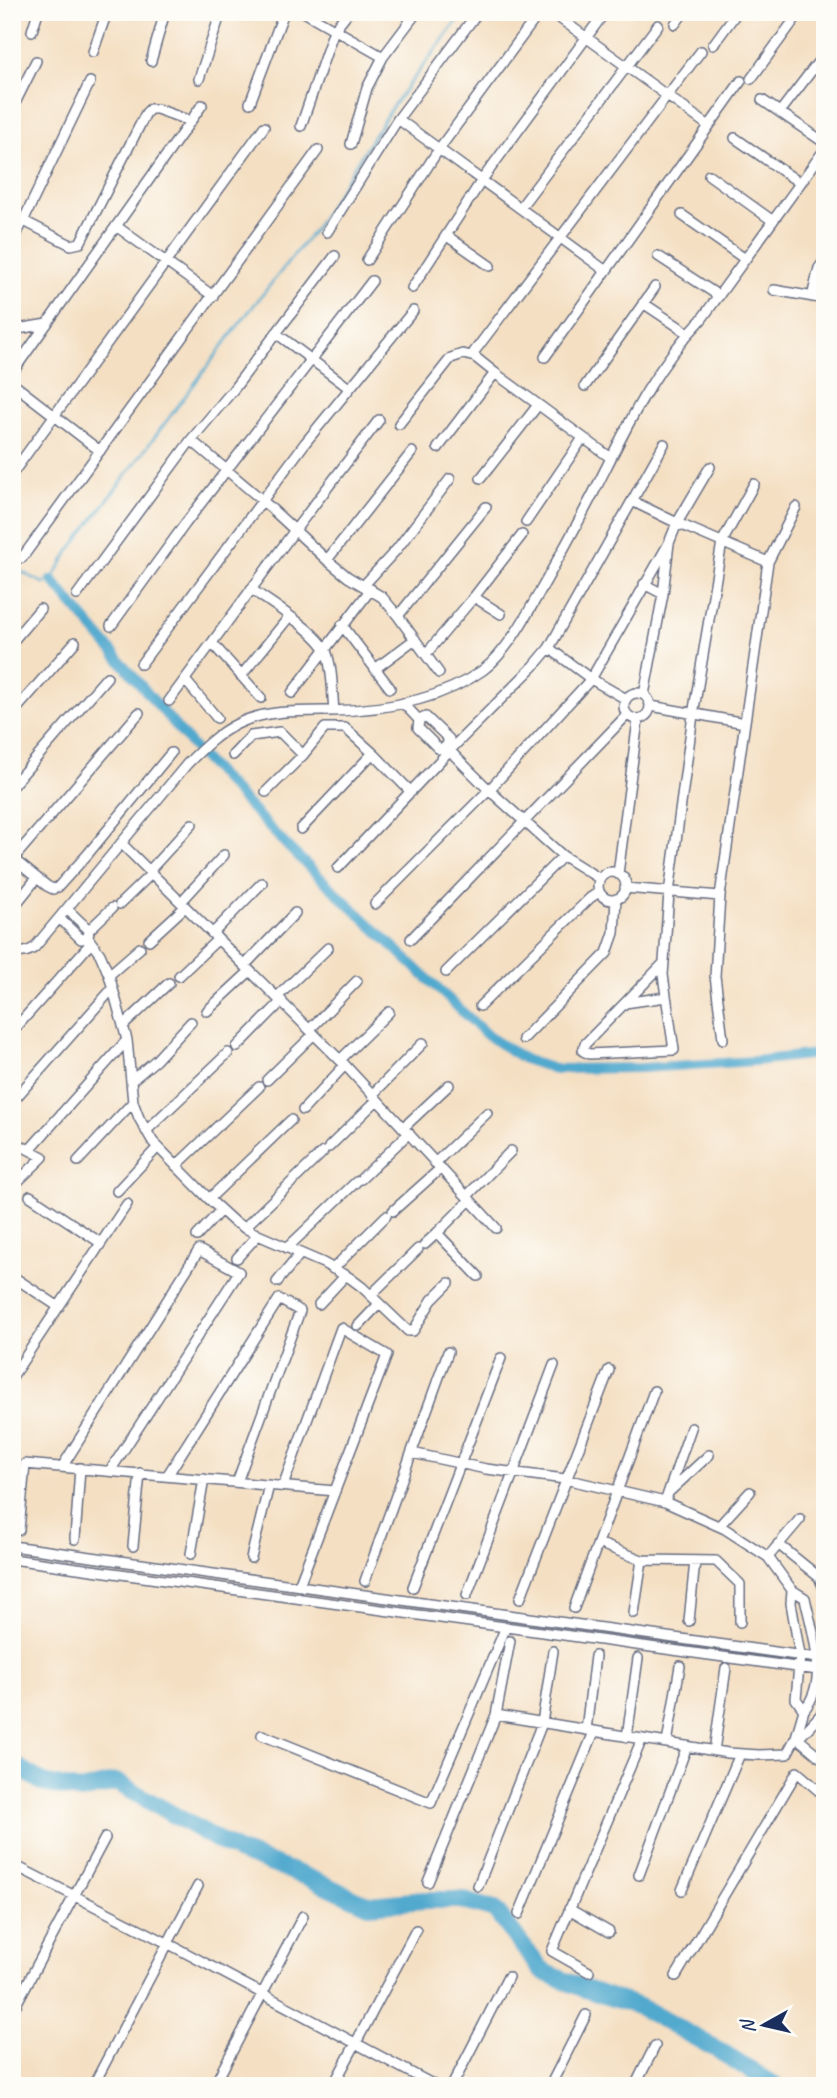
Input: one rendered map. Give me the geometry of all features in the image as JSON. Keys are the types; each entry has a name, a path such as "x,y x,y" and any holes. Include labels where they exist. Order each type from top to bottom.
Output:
{"street":[{"path":"32,31 38,12"},
{"path":"93,52 107,12"},
{"path":"151,61 165,12"},
{"path":"200,79 222,12"},
{"path":"250,103 284,12"},
{"path":"304,12 383,57"},
{"path":"301,125 334,30 348,12"},
{"path":"351,144 367,88 383,57 417,12"},
{"path":"327,232 398,119 478,12"},
{"path":"367,260 439,149 540,12"},
{"path":"551,12 709,126"},
{"path":"412,288 482,180 605,12"},
{"path":"675,24 684,12"},
{"path":"713,45 737,12"},
{"path":"545,358 709,126 800,12"},
{"path":"520,208 658,25"},
{"path":"475,357 474,352 478,345 701,51"},
{"path":"780,112 825,53"},
{"path":"12,109 36,61"},
{"path":"12,244 90,82"},
{"path":"762,100 825,143"},
{"path":"12,373 202,105"},
{"path":"12,215 71,245 80,243 146,113 150,109 157,109 190,121"},
{"path":"398,119 606,271"},
{"path":"12,474 264,127"},
{"path":"735,138 800,183"},
{"path":"12,951 29,952 187,764 209,743 236,724 251,718 299,711 371,709 403,703 466,680 485,668 530,609 578,524 639,402 656,375 719,296 825,149"},
{"path":"22,558 318,150"},
{"path":"709,175 773,221"},
{"path":"682,215 745,259"},
{"path":"116,226 213,296"},
{"path":"447,236 490,266"},
{"path":"77,595 191,440 233,390 335,256"},
{"path":"659,256 719,296"},
{"path":"812,297 819,268 825,260"},
{"path":"111,626 372,281"},
{"path":"585,386 655,287"},
{"path":"774,290 825,299"},
{"path":"643,303 688,334"},
{"path":"141,664 262,500 413,311"},
{"path":"12,330 47,324"},
{"path":"276,333 349,388"},
{"path":"399,424 451,358 463,354 475,357 611,458"},
{"path":"439,449 495,373"},
{"path":"12,383 100,452"},
{"path":"481,478 538,405"},
{"path":"169,701 379,420"},
{"path":"526,522 583,438"},
{"path":"191,440 327,560 348,577 382,597 439,673"},
{"path":"338,868 448,749 534,666 549,648 664,444"},
{"path":"327,560 412,452"},
{"path":"375,904 489,790 591,679 710,467"},
{"path":"292,693 367,587 450,479"},
{"path":"664,963 586,1044 583,1051 589,1054 674,1049 663,975 664,963 669,893 693,715 722,542 754,484"},
{"path":"632,501 768,562"},
{"path":"398,616 486,507"},
{"path":"723,1039 715,976 720,896 768,562 796,507"},
{"path":"426,654 522,535"},
{"path":"638,720 649,714 651,706 645,695 669,543"},
{"path":"644,584 663,594"},
{"path":"251,589 315,637 325,649 334,711"},
{"path":"474,597 501,614"},
{"path":"12,642 40,609"},
{"path":"241,676 289,617"},
{"path":"342,625 390,688"},
{"path":"375,669 415,639"},
{"path":"12,714 75,642"},
{"path":"212,643 261,698"},
{"path":"549,648 591,679 626,699"},
{"path":"12,786 107,677"},
{"path":"185,680 218,718"},
{"path":"638,720 627,715 624,707 626,699 633,694 645,695"},
{"path":"403,703 419,720 426,717 449,739 448,749"},
{"path":"651,706 745,723"},
{"path":"139,713 13,858 36,879 53,889 58,887 171,753"},
{"path":"411,939 627,715"},
{"path":"618,874 638,720"},
{"path":"266,792 303,755 325,728 345,728 411,792"},
{"path":"233,755 251,736 279,732 303,755"},
{"path":"448,749 563,856 600,879"},
{"path":"302,829 373,753"},
{"path":"12,1032 89,937 192,824"},
{"path":"121,843 312,1031 496,1228"},
{"path":"149,940 224,855"},
{"path":"446,972 563,856"},
{"path":"606,873 618,874 624,881 625,888 621,896 616,899 605,898 600,892 600,879 606,873"},
{"path":"12,909 36,879"},
{"path":"179,976 262,883"},
{"path":"625,888 720,896"},
{"path":"480,1006 590,898 600,892"},
{"path":"523,1039 607,953 614,933 616,899"},
{"path":"66,909 89,937 109,975 127,1040 133,1102 146,1131 220,1211 244,1228 346,1275 408,1331 413,1331 432,1300 449,1283"},
{"path":"207,1011 295,913"},
{"path":"59,918 81,939 89,937"},
{"path":"109,975 140,948"},
{"path":"237,1047 327,948"},
{"path":"267,1080 357,981"},
{"path":"124,1025 169,983"},
{"path":"12,1102 113,988"},
{"path":"625,1003 666,997"},
{"path":"303,1110 389,1012"},
{"path":"131,1081 156,1060 191,1022"},
{"path":"32,1147 127,1040"},
{"path":"244,1228 326,1149 423,1043"},
{"path":"146,1131 228,1053"},
{"path":"287,1248 359,1181 449,1085"},
{"path":"176,1166 259,1087"},
{"path":"78,1161 133,1102"},
{"path":"333,1269 487,1113"},
{"path":"209,1199 291,1120"},
{"path":"12,1141 43,1157 12,1187"},
{"path":"117,1191 158,1147"},
{"path":"371,1296 437,1233 511,1151"},
{"path":"30,1196 101,1243"},
{"path":"13,1373 127,1205"},
{"path":"197,1236 220,1211"},
{"path":"437,1233 478,1276"},
{"path":"237,1258 258,1235"},
{"path":"62,1467 199,1250 239,1272 110,1471"},
{"path":"277,1282 300,1254"},
{"path":"319,1304 346,1275"},
{"path":"12,1276 58,1307"},
{"path":"167,1476 279,1299 300,1311 237,1482"},
{"path":"358,1326 379,1304"},
{"path":"284,1486 341,1328 387,1355 299,1585"},
{"path":"365,1581 448,1352"},
{"path":"413,1587 501,1358"},
{"path":"467,1595 554,1365"},
{"path":"520,1599 609,1370"},
{"path":"574,1608 654,1391"},
{"path":"667,1497 691,1428"},
{"path":"412,1453 566,1479 617,1491 667,1497 768,1557 792,1590 805,1598 821,1658 821,1671 813,1699 804,1710 797,1738"},
{"path":"667,1497 709,1455"},
{"path":"19,1530 25,1464 335,1491"},
{"path":"75,1539 80,1468"},
{"path":"133,1546 140,1474"},
{"path":"191,1554 204,1479"},
{"path":"251,1558 269,1485"},
{"path":"719,1526 750,1492"},
{"path":"768,1557 800,1519"},
{"path":"598,1544 642,1560 716,1561 740,1584 740,1622"},
{"path":"778,1544 822,1573 825,1591"},
{"path":"12,1546 821,1658"},
{"path":"12,1559 821,1671"},
{"path":"635,1613 642,1560"},
{"path":"689,1621 695,1561"},
{"path":"792,1590 791,1603 800,1655 796,1699 804,1710"},
{"path":"262,1735 430,1803 505,1629"},
{"path":"608,1641 610,1629"},
{"path":"428,1882 496,1716 510,1641"},
{"path":"478,1886 542,1723 553,1651"},
{"path":"519,1914 590,1731 595,1656"},
{"path":"626,1737 638,1658"},
{"path":"667,1743 680,1666"},
{"path":"713,1751 726,1668"},
{"path":"496,1716 713,1751 759,1755 787,1754 797,1738 825,1710"},
{"path":"797,1738 825,1761"},
{"path":"589,1972 552,1951 642,1739"},
{"path":"639,1875 687,1746"},
{"path":"682,1890 740,1754"},
{"path":"676,1976 797,1772 825,1796"},
{"path":"12,2012 104,1838"},
{"path":"12,1864 436,2086"},
{"path":"93,2086 198,1886"},
{"path":"569,1909 610,1932"},
{"path":"214,2086 303,1916"},
{"path":"333,2086 416,1930"},
{"path":"452,2086 508,1977"},
{"path":"550,2086 586,2015"},
{"path":"635,2086 655,2046"}],"waterway":[{"path":"12,567 43,583 52,580 70,550 243,319 314,230 392,107 464,12"},
{"path":"52,580 199,754 290,849 488,1036 524,1059 554,1069 641,1068 755,1061 825,1053"},
{"path":"12,1763 43,1783 81,1791 116,1782 237,1851 307,1877 369,1905 461,1900 495,1910 542,1971 640,2007 720,2051 776,2086"}]}
